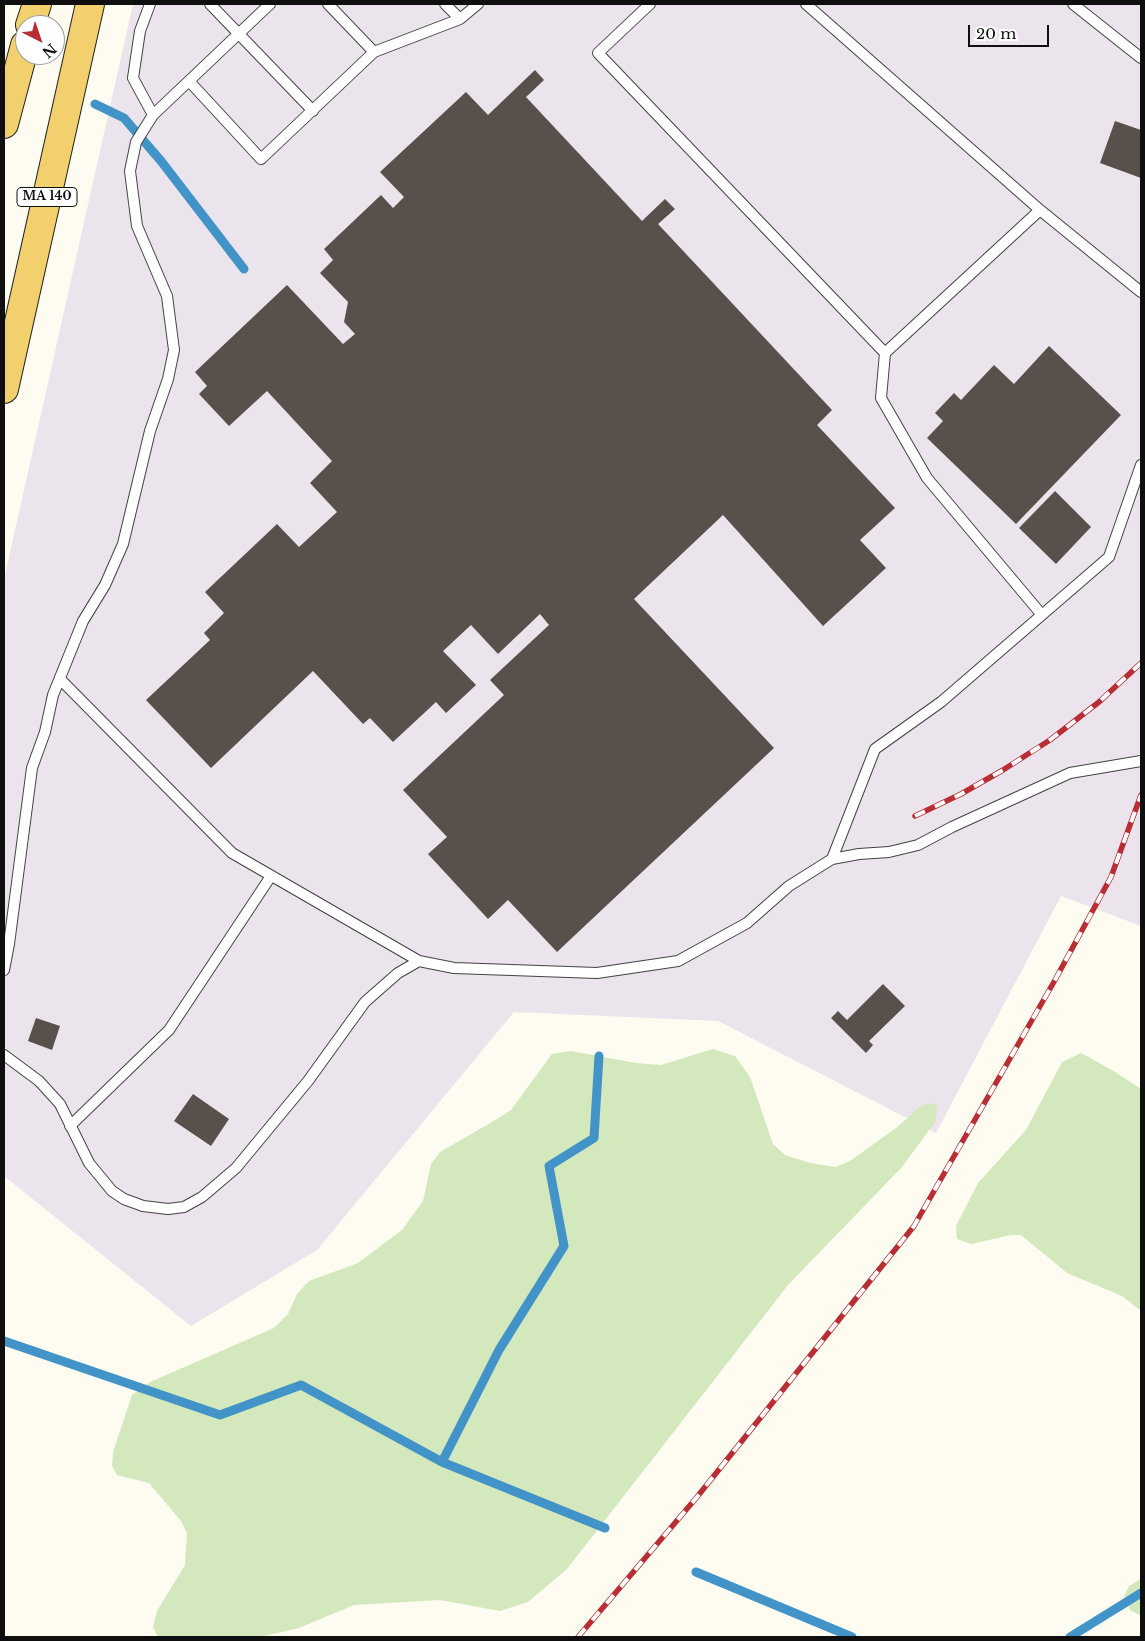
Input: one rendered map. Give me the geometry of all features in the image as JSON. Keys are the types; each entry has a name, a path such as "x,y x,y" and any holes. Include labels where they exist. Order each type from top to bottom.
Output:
{"main road":[{"name":"MA 140","path":"4,389 90,4"},
{"path":"4,124 20,65"}],"lane":[{"path":"150,4 140,31 133,78 153,115"},
{"path":"210,4 313,111"},
{"path":"4,970 32,768 45,732 53,695 83,622 105,585 123,544 150,431 168,379 174,350 167,296 137,226 130,172 136,142 153,115 270,4"},
{"path":"328,4 374,52"},
{"path":"445,4 460,19"},
{"path":"189,81 261,160 374,52 460,19 478,4"},
{"path":"650,4 598,53 885,353"},
{"path":"806,4 1040,210 1141,292"},
{"path":"1073,4 1141,58"},
{"path":"1040,210 885,353 881,398 927,478 1042,615"},
{"path":"832,860 875,749 941,702 1109,557 1141,465"},
{"path":"60,679 232,853 419,961 454,968 597,973 678,961 747,923 789,886 832,860 859,854 889,852 918,845 952,827 1070,773 1141,761"},
{"path":"70,1126 169,1030 271,876"},
{"path":"4,1055 39,1080 60,1104 88,1164 112,1191 124,1199 143,1206 168,1209 184,1207 202,1197 236,1168 308,1081 365,1002 398,973 419,961"}],"shaded area":[{"path":"133,4 1141,4 1141,926 1061,896 936,1133 718,1021 514,1012 317,1250 191,1326 4,1176 4,579"}],"green space":[{"path":"713,1049 735,1056 750,1077 773,1144 785,1155 810,1163 835,1167 850,1161 896,1128 922,1105 937,1103 936,1121 902,1167 788,1285 567,1569 528,1602 500,1611 440,1600 354,1605 299,1628 260,1637 158,1637 153,1627 157,1611 185,1565 187,1533 181,1521 149,1483 117,1475 112,1466 113,1452 132,1395 150,1382 274,1328 288,1314 297,1294 309,1281 358,1263 402,1230 423,1201 431,1164 440,1152 511,1110 552,1054 571,1051 636,1063 661,1065"},
{"path":"1081,1053 1141,1089 1141,1311 1122,1296 1067,1273 1021,1235 1011,1235 971,1244 957,1239 956,1226 978,1183 1026,1130 1062,1062"},
{"path":"1141,1579 1141,1616 1130,1610 1124,1596 1129,1586"}],"building":[{"path":"535,70 544,80 526,97 642,221 665,199 675,209 658,224 832,410 817,425 895,508 860,540 886,568 823,626 723,515 634,599 774,748 557,952 508,900 488,919 428,854 447,837 403,790 504,695 490,680 549,625 540,614 498,654 471,625 443,651 476,685 446,713 436,702 393,742 370,718 363,724 313,671 211,768 146,700 210,640 204,633 224,613 205,592 277,524 299,547 337,512 310,483 332,461 267,391 229,426 199,394 207,386 195,372 287,285 343,344 355,334 344,322 348,302 320,273 333,260 324,249 381,195 393,208 404,197 380,172 466,92 488,115"},
{"path":"1115,121 1141,130 1141,178 1100,163"},
{"path":"1049,346 1121,415 1016,524 927,438 943,421 935,413 954,393 961,400 994,365 1014,384"},
{"path":"1055,491 1091,527 1056,564 1019,528"},
{"path":"883,984 905,1006 869,1041 873,1045 866,1053 831,1018 838,1011 847,1020"},
{"path":"36,1018 60,1026 52,1050 28,1041"},
{"path":"193,1094 229,1119 211,1146 174,1121"}],"waterway":[{"path":"95,104 124,118 161,161 244,269"},
{"path":"442,1462 499,1350 564,1246 549,1166 594,1138 599,1056"},
{"path":"4,1341 220,1415 301,1385 442,1462 605,1528"},
{"path":"696,1572 852,1637"},
{"path":"1070,1637 1141,1593"}],"railway":[{"path":"915,816 961,794 1050,740 1099,702 1141,663"},
{"path":"578,1637 697,1497 914,1226 1055,980 1111,877 1141,795"}]}
